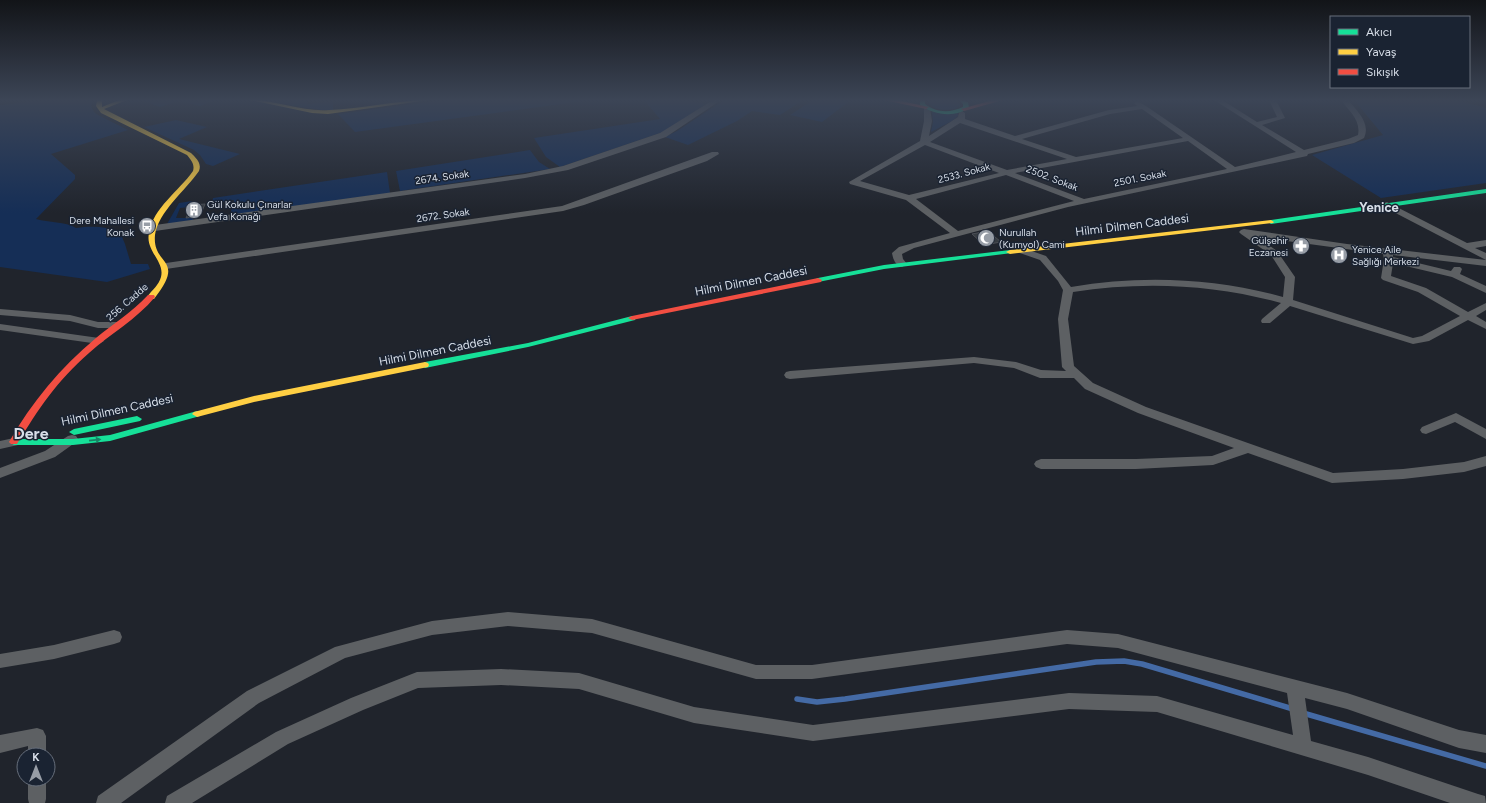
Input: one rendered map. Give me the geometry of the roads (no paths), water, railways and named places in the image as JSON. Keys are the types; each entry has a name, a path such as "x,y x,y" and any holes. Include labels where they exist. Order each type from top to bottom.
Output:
{"street":[{"path":"155,137 184,151 195,160 197,166 196,171 169,205 155,228 152,241 166,266"},
{"name":"2674. Sokak","path":"155,228 525,176 558,170 655,137"},
{"path":"924,142 925,137"},
{"path":"929,137 924,142 853,182 909,198 956,234"},
{"path":"1278,137 1304,154"},
{"name":"2501. Sokak","path":"900,262 897,253 902,249 956,234 1082,202 1304,154 1351,141 1358,137"},
{"path":"1016,138 1074,159"},
{"path":"1189,139 1234,170"},
{"name":"2533. Sokak","path":"909,198 1007,172 1189,139"},
{"name":"2502. Sokak","path":"924,142 1007,172 1082,202"},
{"name":"2672. Sokak","path":"166,266 563,208 704,160 715,154"},
{"name":"Hilmi Dilmen Caddesi","path":"900,262 1235,226 1486,191"},
{"path":"1387,206 1486,257"},
{"name":"Hilmi Dilmen Caddesi","path":"185,408 224,403 528,345 620,321 900,262 1302,212 1369,208"},
{"path":"1235,226 1274,253 1290,277 1288,302 1266,321"},
{"path":"1244,232 1388,255 1486,263"},
{"path":"1467,246 1486,243"},
{"path":"1020,250 1043,258 1062,280 1068,290 1063,319 1068,367 1089,386 1142,410 1332,478 1403,474 1456,468 1486,461"},
{"path":"1388,255 1456,275 1486,290"},
{"path":"1388,255 1386,278 1422,290 1486,326"},
{"path":"1456,275 1459,260"},
{"name":"256. Cadde","path":"14,442 26,418 46,391 66,370 140,308 157,291 166,276 166,266"},
{"path":"1068,290 1106,284 1162,283 1212,285 1269,296 1413,341 1425,339 1486,306"},
{"path":"0,312 70,318 98,325 118,325"},
{"path":"0,327 99,341"},
{"path":"790,375 935,365 974,360 1016,365 1040,374 1077,375"},
{"name":"Hilmi Dilmen Caddesi","path":"14,442 68,442 110,438 224,403"},
{"name":"Hilmi Dilmen Caddesi","path":"14,442 80,431 148,416"},
{"path":"1426,430 1456,418 1486,435"},
{"path":"0,473 42,457 68,442 80,431"},
{"path":"0,444 14,442"},
{"path":"1041,464 1136,464 1213,460 1247,448"},
{"path":"105,803 253,697 341,652 432,628 508,619 592,626 756,672 812,672 1067,636 1118,641 1347,701 1459,739 1486,744"},
{"path":"0,661 54,652 114,638"},
{"path":"174,803 282,738 357,704 417,680 501,676 579,681 694,715 813,733 1069,701 1157,704 1302,744 1478,803"},
{"path":"1295,688 1302,744"},
{"path":"0,744 37,736 37,747"},
{"path":"35,802 36,787"}],"waterway":[{"path":"797,699 817,702 845,699 1096,662 1124,661 1142,664 1293,709"},
{"path":"1303,713 1486,766"}],"place":[{"name":"Gül Kokulu Çınarlar Vefa Konağı","path":"194,210"},
{"name":"Dere Mahallesi Konak","path":"147,226"},
{"name":"Nurullah (Kumyol) Cami","path":"986,238"},
{"name":"Gülşehir Eczanesi","path":"1301,246"},
{"name":"Yenice Aile Sağlığı Merkezi","path":"1339,255"}],"district":[{"name":"Yenice","path":"1379,207"},
{"name":"Dere","path":"31,433"}]}
